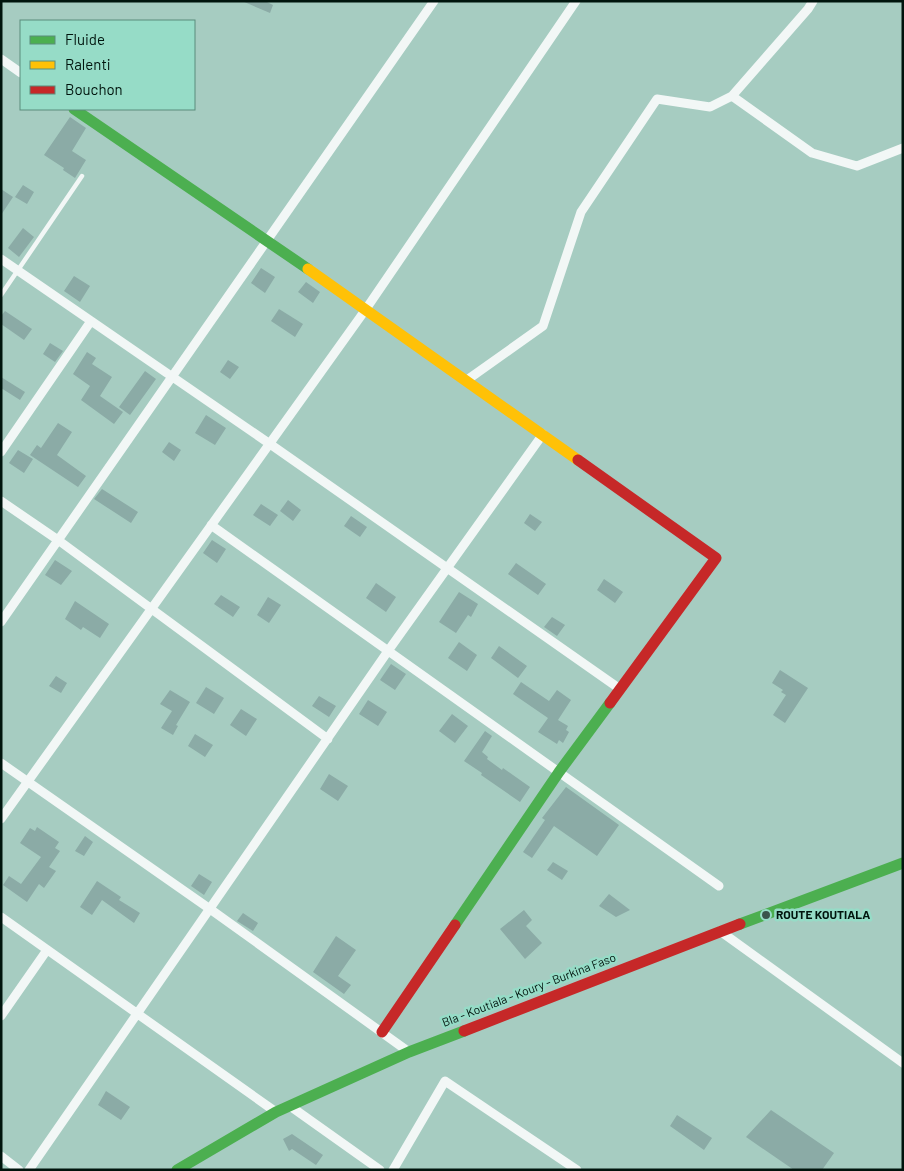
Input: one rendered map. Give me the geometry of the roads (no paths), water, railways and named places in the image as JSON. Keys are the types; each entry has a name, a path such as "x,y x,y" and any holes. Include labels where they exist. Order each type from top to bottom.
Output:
{"street":[{"path":"1,622 434,1"},
{"path":"1,819 366,309 576,1"},
{"path":"467,380 543,326 581,212 658,99 710,106 732,96 813,1"},
{"path":"1,59 20,72"},
{"path":"732,96 812,153 857,166 903,148"},
{"path":"75,110 366,309 716,558 559,772 382,1032"},
{"path":"1,259 270,444 620,689"},
{"path":"1,452 92,321"},
{"path":"29,1170 388,650 543,434"},
{"path":"1,501 58,540 328,739"},
{"path":"212,525 719,886"},
{"path":"1,763 210,909 409,1052"},
{"name":"Bla - Koutiala - Koury - Burkina Faso","path":"177,1170 276,1112 409,1052 720,931 903,864"},
{"path":"1,917 276,1112"},
{"path":"720,931 903,1063"},
{"path":"1,1016 47,950"},
{"path":"393,1170 445,1081 577,1170"},
{"path":"290,1106 380,1170"},
{"path":"1,1156 19,1170"}],"lane":[{"path":"1,295 82,176"}],"place":[{"name":"ROUTE KOUTIALA","path":"766,915"}]}
